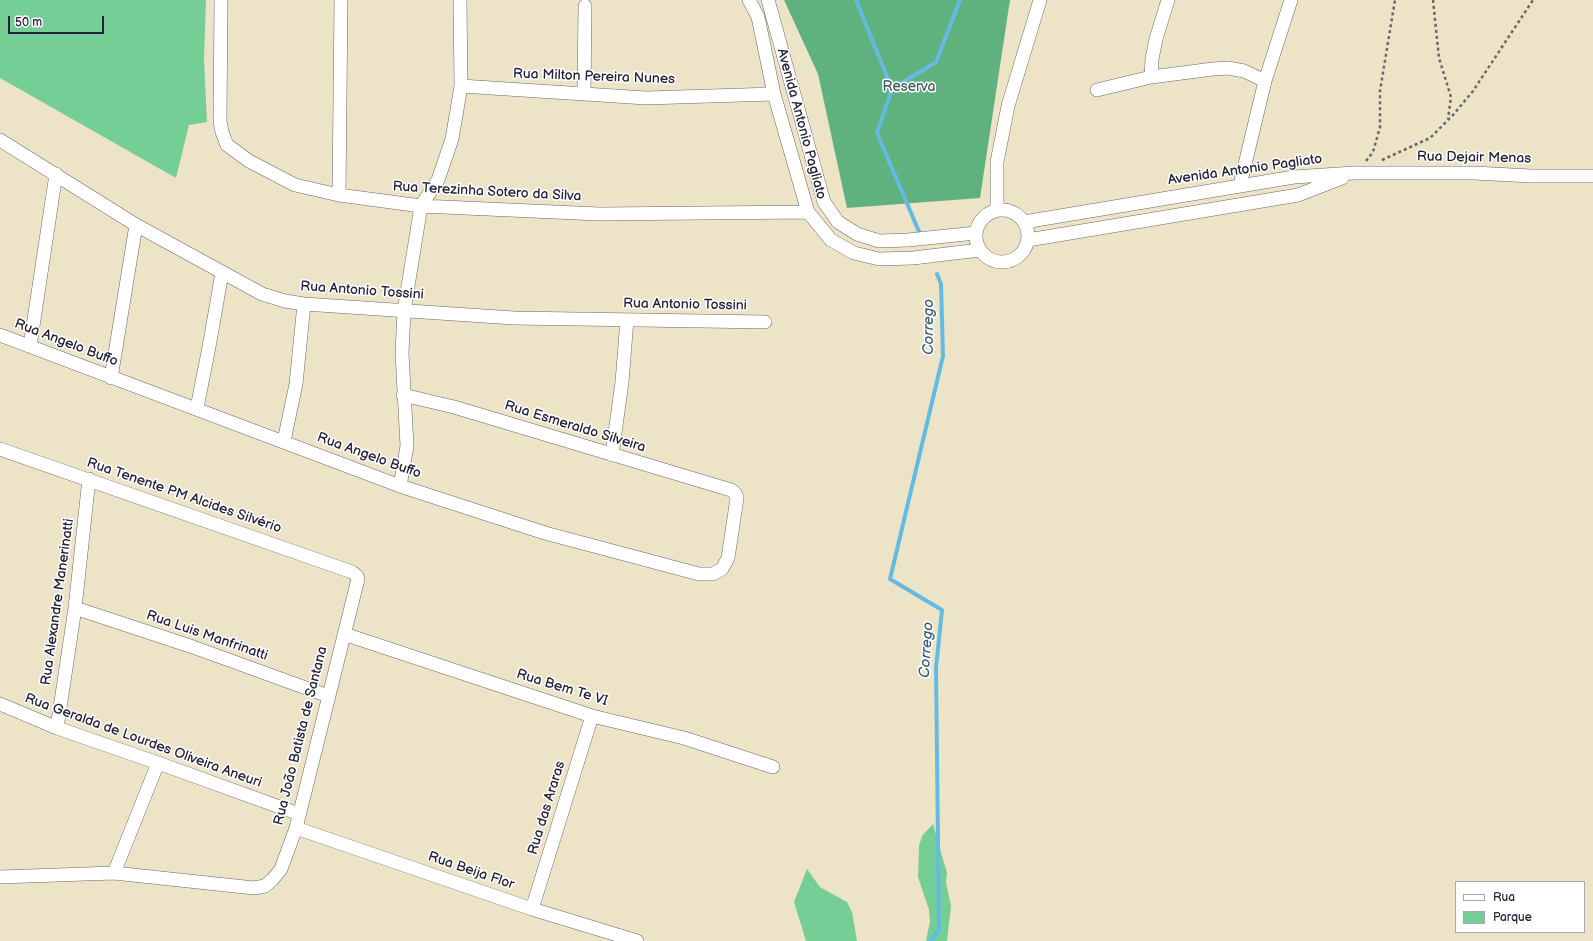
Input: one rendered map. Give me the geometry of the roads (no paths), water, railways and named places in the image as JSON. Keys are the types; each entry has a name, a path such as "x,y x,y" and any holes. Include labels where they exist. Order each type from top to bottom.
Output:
{"street":[{"name":"Rua Terezinha Sotero da Silva","path":"221,0 220,121 227,145 249,161 295,185 339,195 421,206 599,214 808,212"},
{"path":"339,195 342,30 341,0"},
{"path":"400,486 407,446 403,395 402,353 404,311 421,206 438,180 452,139 461,86 460,0"},
{"name":"Avenida Antonio Pagliato","path":"749,0 758,17 774,94 808,212 831,240 854,253 879,259 913,258 980,250"},
{"name":"Avenida Antonio Pagliato","path":"768,0 824,202 838,222 857,234 880,241 908,240 976,233"},
{"path":"997,210 997,162 1008,106 1040,0"},
{"path":"1151,77 1152,59 1156,39 1168,0"},
{"path":"1240,185 1265,81 1291,0"},
{"path":"584,94 585,6"},
{"path":"1098,90 1151,77 1228,68 1244,71 1265,81"},
{"name":"Rua Milton Pereira Nunes","path":"461,86 646,98 774,94"},
{"name":"Rua Antonio Tossini","path":"0,140 136,225 262,294 285,301 304,304 514,318 765,322"},
{"name":"Avenida Antonio Pagliato","path":"1024,222 1240,185 1294,177 1354,173"},
{"name":"Avenida Antonio Pagliato","path":"1028,240 1298,195 1354,173"},
{"name":"Rua Dejair Menas","path":"1354,173 1474,173 1531,176 1593,176"},
{"path":"30,346 56,174"},
{"path":"997,210 1012,212 1024,222 1028,231 1028,240 1025,248 1020,255 1008,261 994,261 980,250 977,242 976,233 978,225 983,218 997,210"},
{"path":"111,378 136,225"},
{"path":"196,408 209,348 222,273"},
{"path":"284,441 296,384 304,304"},
{"path":"612,455 622,382 627,320"},
{"name":"Rua Angelo Buffo","path":"0,335 400,486 545,533 699,574 712,574 722,569 728,558"},
{"name":"Rua Esmeraldo Silveira","path":"403,395 454,407 736,493 737,498 728,558"},
{"name":"Rua Tenente PM Alcides Silvério","path":"0,449 352,572 357,576"},
{"name":"Rua Alexandre Manerinatti","path":"57,728 75,608 90,480"},
{"name":"Rua João Batista de Santana","path":"114,873 254,888 265,886 281,869 296,828 358,579 357,576"},
{"name":"Rua Luis Manfrinatti","path":"75,608 193,647 328,696"},
{"name":"Rua Bem Te VI","path":"344,634 592,716 684,738 773,767"},
{"name":"Rua Geralda de Lourdes Oliveira Aneuri","path":"0,704 57,728 299,814"},
{"name":"Rua das Araras","path":"532,909 592,716"},
{"path":"0,877 114,873 158,763"},
{"name":"Rua Beija Flor","path":"296,828 532,909 637,941"}],"waterway":[{"path":"856,0 892,89"},
{"name":"Corrego","path":"920,234 877,133 892,89 936,62 960,0"},
{"name":"Corrego","path":"930,941 939,930 936,668 942,610 890,579 943,356 941,284 937,274"}],"park label":[{"name":"Reserva","path":"909,87"}]}
